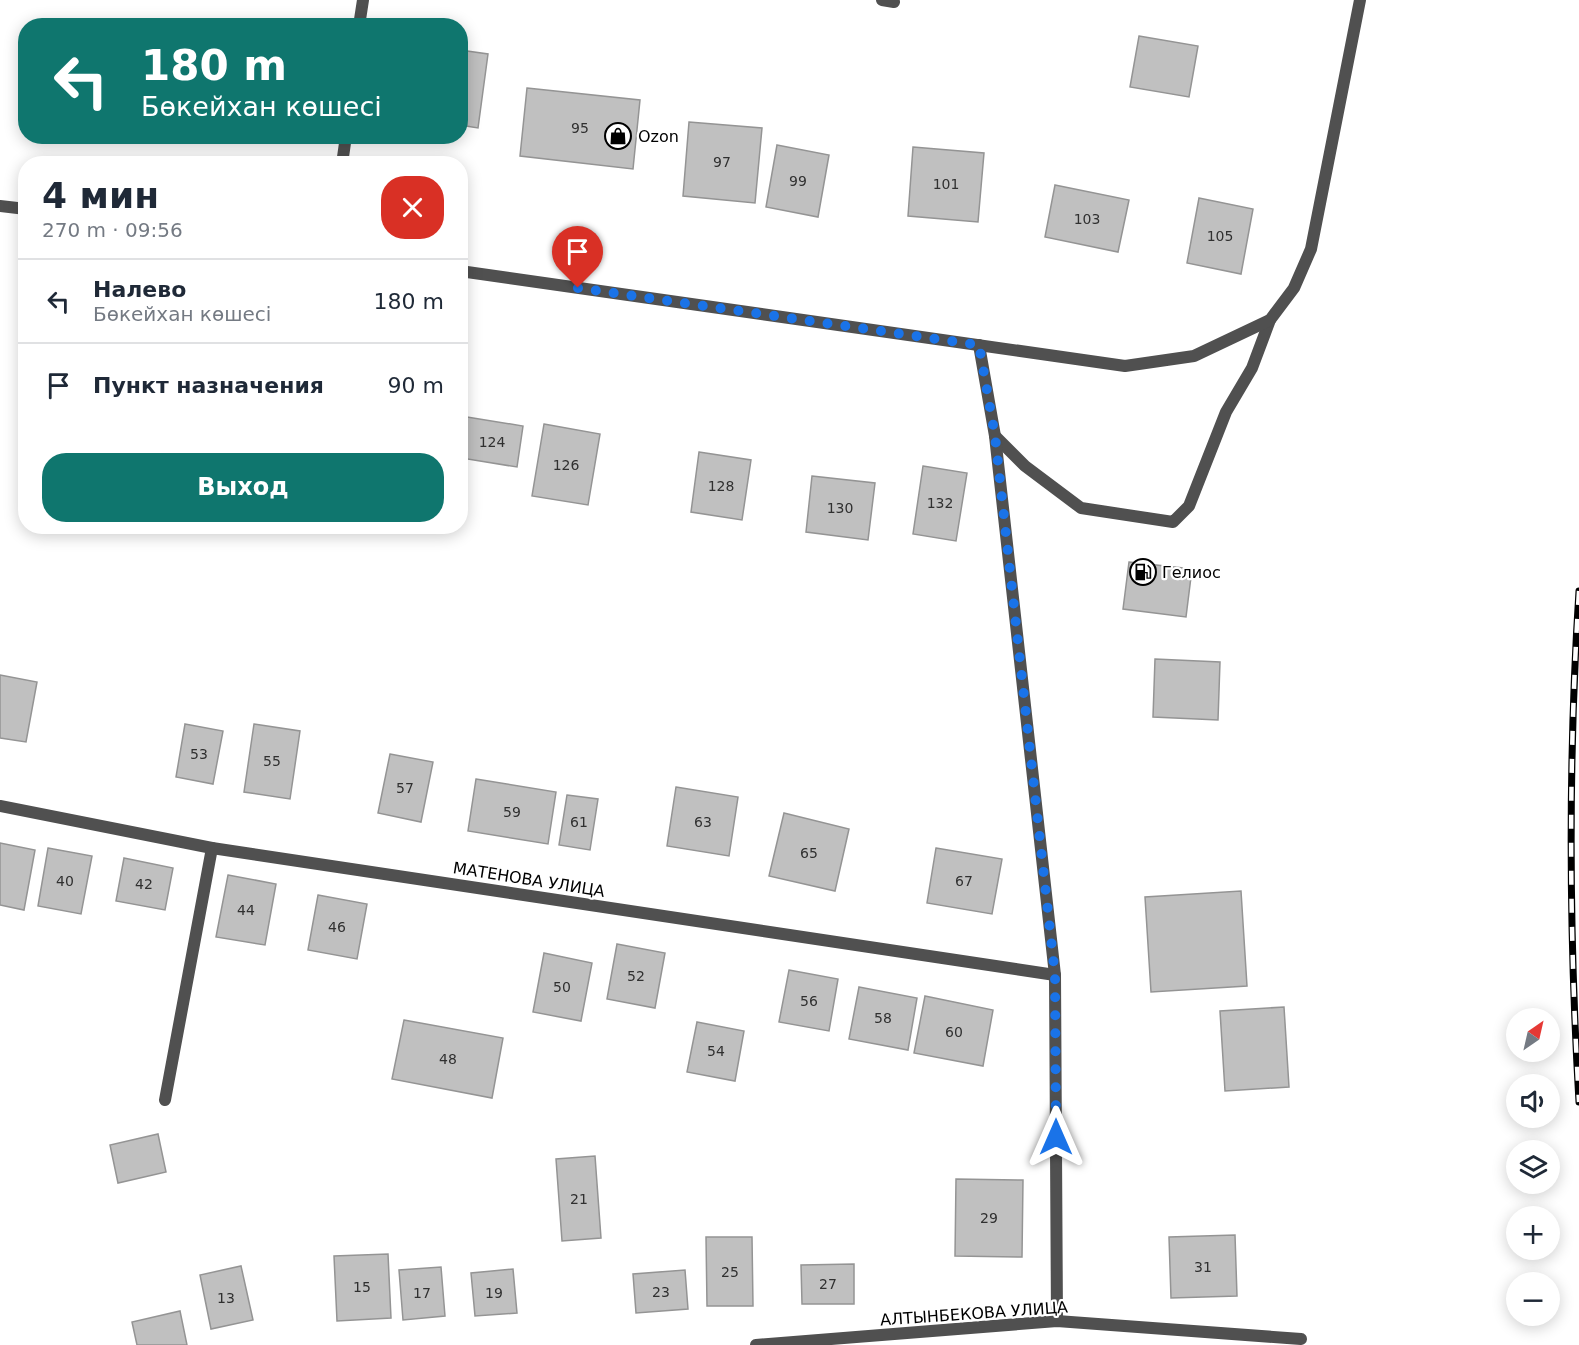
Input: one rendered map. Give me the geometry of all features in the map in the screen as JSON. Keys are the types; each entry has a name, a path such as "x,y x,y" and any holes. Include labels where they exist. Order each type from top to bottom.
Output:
{"street":[{"path":"360,18 363,0"},
{"path":"995,436 1025,465 1081,508 1173,522 1189,506 1226,412 1252,368 1270,320 1294,288 1311,249 1360,0"},
{"path":"0,206 18,208"},
{"path":"468,272 1125,366 1194,356 1270,320"},
{"path":"979,345 995,436 1055,975 1057,1321"},
{"name":"МАТЕНОВА УЛИЦА","path":"0,806 212,849 1055,975"},
{"path":"165,1100 212,849"},
{"name":"АЛТЫНБЕКОВА УЛИЦА","path":"756,1345 1057,1321 1302,1342"}],"building":[{"path":"1139,36 1198,46 1189,97 1130,87"},
{"path":"468,51 488,54 478,128 468,126"},
{"path":"527,88 640,100 633,169 520,156"},
{"path":"689,122 762,128 755,203 683,196"},
{"path":"777,145 829,155 818,217 766,207"},
{"path":"913,147 984,153 978,222 908,216"},
{"path":"1055,185 1129,200 1118,252 1045,237"},
{"path":"1199,198 1253,209 1241,274 1187,263"},
{"path":"468,417 523,426 517,467 468,459"},
{"path":"544,424 600,434 588,505 532,496"},
{"path":"699,452 751,460 742,520 691,512"},
{"path":"923,466 967,473 956,541 913,534"},
{"path":"812,476 875,483 868,540 806,532"},
{"path":"1129,562 1192,569 1186,617 1123,609"},
{"path":"1155,659 1220,662 1218,720 1153,717"},
{"path":"0,675 37,682 26,742 0,738"},
{"path":"185,724 223,731 213,784 176,777"},
{"path":"254,724 300,731 290,799 244,792"},
{"path":"390,754 433,762 421,822 378,813"},
{"path":"476,779 556,792 548,844 468,831"},
{"path":"676,787 738,797 729,856 667,846"},
{"path":"567,795 598,799 590,850 559,845"},
{"path":"784,813 849,829 835,891 769,876"},
{"path":"0,843 35,850 24,910 0,905"},
{"path":"48,848 92,856 81,914 38,906"},
{"path":"936,848 1002,859 992,914 927,903"},
{"path":"124,858 173,868 165,910 116,901"},
{"path":"228,875 276,884 265,945 216,937"},
{"path":"1241,891 1247,986 1151,992 1145,897"},
{"path":"318,895 367,904 357,959 308,950"},
{"path":"617,944 665,953 655,1008 607,999"},
{"path":"544,953 592,963 581,1021 533,1012"},
{"path":"789,970 838,979 829,1031 779,1022"},
{"path":"859,987 917,998 908,1050 849,1039"},
{"path":"925,996 993,1010 983,1066 914,1053"},
{"path":"1284,1007 1289,1087 1225,1091 1220,1011"},
{"path":"404,1020 503,1038 492,1098 392,1079"},
{"path":"697,1022 744,1031 735,1081 687,1072"},
{"path":"158,1134 166,1172 118,1183 110,1145"},
{"path":"595,1156 601,1238 562,1241 556,1159"},
{"path":"956,1179 1023,1180 1022,1257 955,1256"},
{"path":"1235,1235 1237,1296 1171,1298 1169,1237"},
{"path":"706,1237 752,1237 753,1306 707,1306"},
{"path":"388,1254 391,1318 337,1321 334,1256"},
{"path":"854,1264 854,1304 802,1304 801,1265"},
{"path":"241,1266 253,1320 211,1329 200,1275"},
{"path":"441,1267 445,1316 403,1320 399,1270"},
{"path":"513,1269 517,1313 475,1316 471,1273"},
{"path":"685,1270 688,1309 636,1313 633,1274"},
{"path":"180,1311 187,1345 137,1345 132,1322"}],"railway":[{"path":"1579,591 1575,655 1571,847 1573,974 1579,1102"}],"place":[{"name":"Ozon","path":"618,136"},
{"name":"Гелиос","path":"1143,572"}],"route":[{"path":"578,288 979,345 995,436 1055,975 1056,1137"}]}
